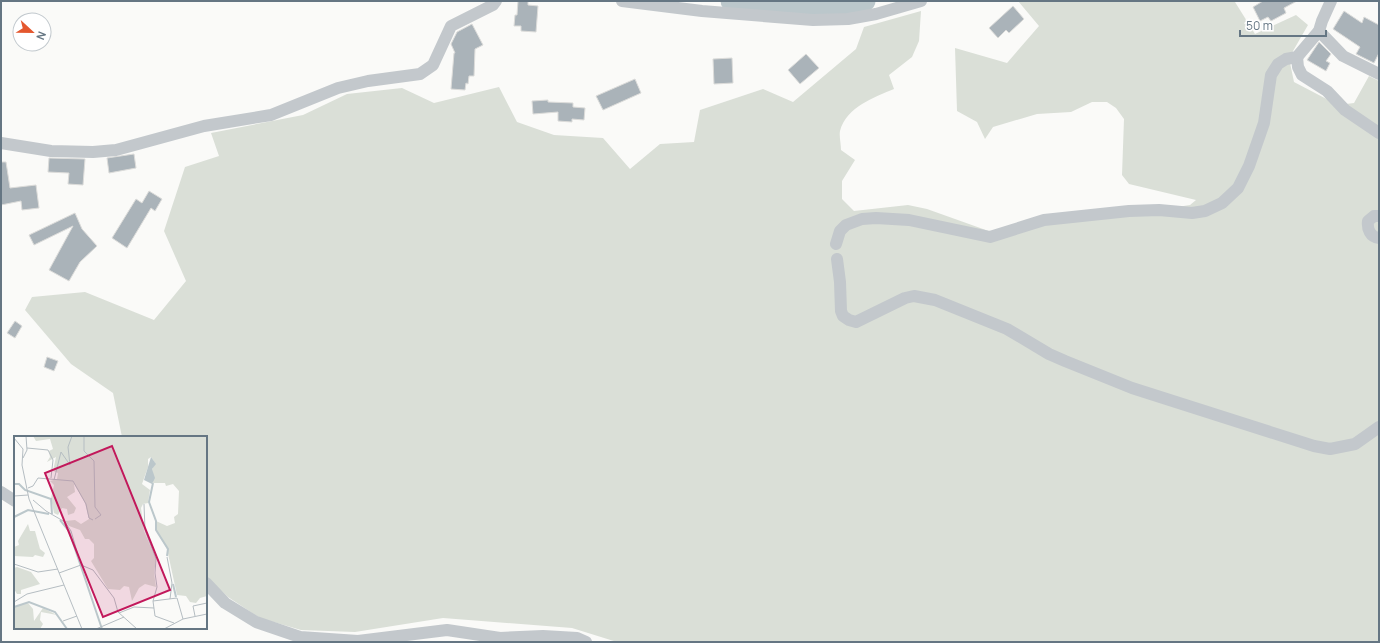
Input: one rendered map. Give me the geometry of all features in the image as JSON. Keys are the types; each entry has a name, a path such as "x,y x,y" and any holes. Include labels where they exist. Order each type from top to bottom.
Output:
{"street":[{"path":"1,143 51,151 93,152 116,150 204,126 271,115 338,88 381,79 420,74 432,65 451,26 493,6 496,1"},
{"path":"622,1 725,13 813,20 848,19 876,14 921,1"},
{"path":"836,244 840,231 846,225 862,219 876,218 909,220 990,236 1044,220 1071,216 1152,210 1192,213 1205,211 1222,203 1238,188 1249,166 1264,123 1271,75 1278,64 1286,59 1297,57 1319,31 1331,1"},
{"path":"1319,31 1343,56 1379,74"},
{"path":"1297,57 1298,67 1302,75 1327,91 1345,110 1379,132"},
{"path":"1379,216 1374,216 1368,221 1367,227 1369,233 1375,238 1379,238"},
{"path":"837,259 840,282 841,311 843,316 849,320 856,322 905,298 914,296 935,300 1007,329 1049,354 1132,388 1314,446 1330,449 1355,444 1379,427"},
{"path":"1,492 14,500"},
{"path":"207,584 225,603 256,622 300,637 358,641 447,630 500,638 543,636 577,638 586,642"}],"shaded area":[{"path":"1018,1 1232,1 1235,2 1255,34 1296,15 1308,25 1289,58 1294,82 1338,105 1354,103 1369,76 1379,81 1379,642 617,642 572,628 443,618 355,632 301,630 260,618 228,597 207,578 207,436 122,436 113,393 71,364 25,310 32,297 85,292 154,320 186,281 164,231 185,167 219,156 211,133 303,115 347,94 402,88 434,103 499,87 517,122 554,135 603,138 630,169 660,144 694,142 700,110 763,89 793,102 856,49 864,27 921,11 919,41 912,57 889,75 894,89 870,99 855,109 848,115 840,131 841,150 855,160 842,181 842,199 854,211 908,205 927,209 997,234 1059,219 1119,216 1190,205 1196,200 1129,184 1122,175 1124,119 1116,108 1107,102 1092,102 1071,112 1037,114 993,127 985,139 977,122 957,111 955,48 1007,63 1039,26"}],"building":[{"path":"518,1 528,1 528,5 538,6 536,32 521,31 521,26 514,26 515,15 517,15"},
{"path":"1263,1 1297,1 1284,8 1286,13 1271,21 1268,17 1260,21 1253,7"},
{"path":"1013,6 1024,19 1009,33 1006,30 998,38 989,28"},
{"path":"1344,11 1362,23 1364,17 1379,25 1379,53 1374,63 1356,54 1360,47 1333,29"},
{"path":"472,24 483,45 475,49 474,76 469,76 468,84 466,83 465,90 451,89 455,53 451,44 457,32"},
{"path":"1319,42 1331,54 1326,61 1330,63 1326,71 1307,60"},
{"path":"806,54 819,68 800,84 788,70"},
{"path":"732,58 733,83 714,84 713,59"},
{"path":"635,79 641,93 603,110 596,96"},
{"path":"548,100 548,102 573,103 573,107 585,108 584,120 572,119 572,122 558,121 558,112 533,114 532,101"},
{"path":"134,154 136,168 109,173 107,158"},
{"path":"49,158 85,159 83,185 68,184 69,173 48,172"},
{"path":"1,162 6,162 10,188 36,185 39,208 22,210 21,201 1,205"},
{"path":"149,191 162,199 155,211 151,208 127,248 112,238 136,199 142,203"},
{"path":"75,213 82,229 97,246 80,262 69,281 49,270 73,226 34,245 29,235"},
{"path":"15,321 22,326 15,338 7,333"},
{"path":"47,357 58,361 54,371 44,367"}],"waterway":[{"path":"731,1 824,7 865,1"}]}
